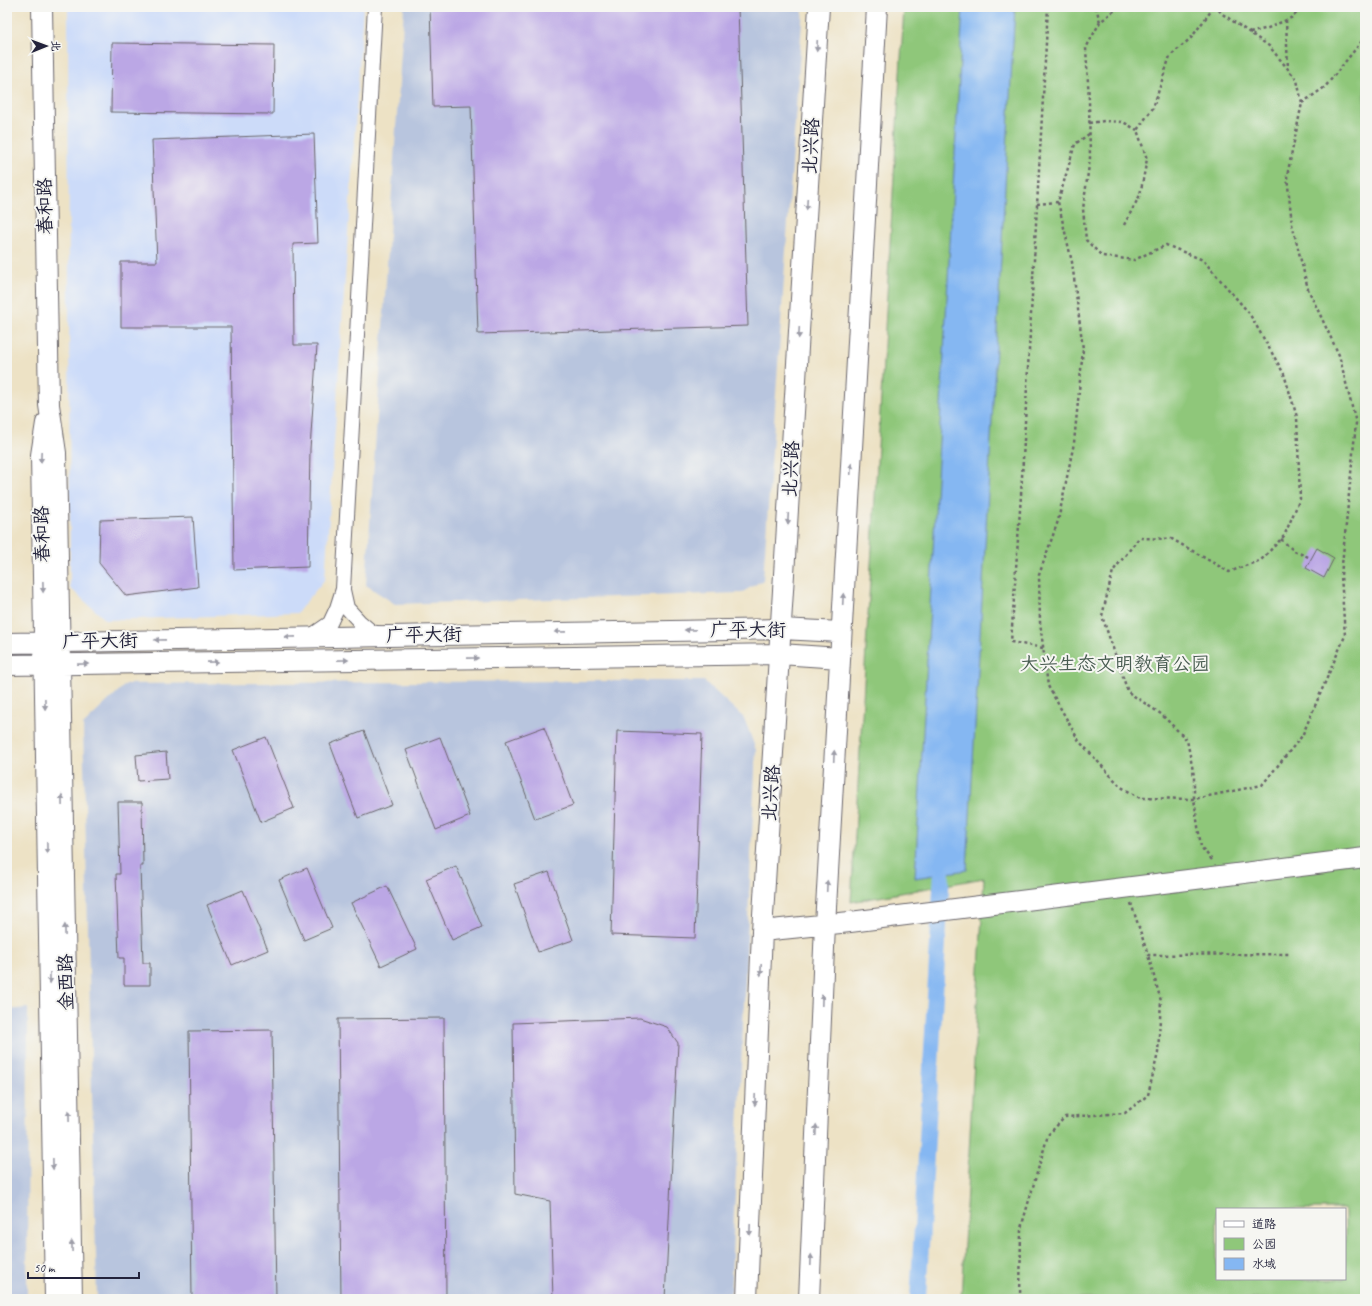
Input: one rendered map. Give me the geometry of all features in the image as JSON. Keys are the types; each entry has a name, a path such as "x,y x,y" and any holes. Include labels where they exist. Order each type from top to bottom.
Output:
{"main road":[{"name":"春和路","path":"42,7 49,405 41,455 52,664"},
{"name":"北兴路","path":"747,1299 762,931 819,7"},
{"path":"809,1299 825,925 877,7"},
{"name":"广平大街","path":"7,643 310,636 781,629 841,632"},
{"name":"广平大街","path":"7,665 780,654 840,658"},
{"name":"金西路","path":"52,664 55,1299"},
{"name":"金西路","path":"52,664 72,1299"},
{"path":"762,931 850,922 1365,858"}],"street":[{"path":"310,636 330,623 343,589 375,7"},
{"path":"343,589 347,608 358,621 372,632 385,635"}],"path":[{"path":"1043,648 1011,642 1021,495 1048,7"},
{"path":"1096,7 1100,22"},
{"path":"1119,7 1100,22 1086,48 1090,158 1083,210 1086,240 1102,256 1134,260 1166,245 1203,260 1249,313 1284,374 1297,417 1300,499 1284,536 1261,560 1229,572 1172,540 1139,538 1113,571 1102,616 1128,692 1161,714 1187,740 1194,776 1194,799 1201,847 1227,875"},
{"path":"1137,130 1153,108 1170,56 1191,38 1214,7"},
{"path":"1089,134 1075,144 1058,202 1072,262 1083,348 1074,443 1058,521 1039,575 1040,622 1048,686 1079,741 1121,787 1140,798 1194,799 1262,785 1302,736 1345,636 1341,575 1356,423 1339,355 1308,289 1292,224 1287,176 1302,102 1297,80 1269,46 1221,13 1217,7"},
{"path":"1250,33 1268,28 1293,18 1302,7"},
{"path":"1286,20 1288,69"},
{"path":"1302,102 1326,87 1362,41 1365,32"},
{"path":"1089,123 1104,121 1123,122 1137,130 1147,160 1140,195 1124,225"},
{"path":"1037,204 1058,202"},
{"path":"1281,539 1294,552 1311,558"},
{"path":"1020,1299 1021,1228 1048,1136 1065,1117 1125,1113 1148,1095 1158,1053 1161,1001 1127,888"},
{"path":"1148,955 1289,954"}],"shaded area":[{"path":"68,7 363,7 325,579 297,613 106,620 70,588"},
{"path":"404,7 803,7 763,580 741,593 395,604 366,585"},
{"path":"704,681 744,718 756,750 730,1299 97,1299 83,725 126,684"},
{"path":"28,1008 27,1299 7,1299 7,1010"}],"green space":[{"name":"大兴生态文明教育公园","path":"904,7 1365,7 1365,1299 961,1299 984,878 851,902"}],"water":[{"path":"963,7 1015,7 967,870 915,878"}],"building":[{"path":"430,7 738,7 748,326 478,334 471,106 433,107"},
{"path":"112,43 274,45 273,114 111,112"},
{"path":"314,134 318,243 293,244 294,345 317,345 310,449 308,567 234,570 231,327 121,327 121,262 157,262 152,140"},
{"path":"193,517 198,587 126,596 99,563 100,520"},
{"path":"1317,548 1334,558 1324,578 1306,568"},
{"path":"544,727 573,805 535,819 506,741"},
{"path":"364,731 392,805 358,818 330,744"},
{"path":"617,731 702,734 695,938 611,935"},
{"path":"266,737 294,808 261,822 233,750"},
{"path":"440,737 470,816 436,830 406,750"},
{"path":"166,752 168,779 138,781 136,755"},
{"path":"118,802 142,802 143,866 140,866 143,963 150,963 150,985 124,985 124,958 119,958 116,874 120,874"},
{"path":"456,866 482,927 452,940 426,879"},
{"path":"307,868 332,928 304,940 279,880"},
{"path":"549,872 573,940 538,952 514,884"},
{"path":"387,886 417,949 381,966 351,903"},
{"path":"243,890 268,950 232,965 207,905"},
{"path":"444,1018 446,1299 341,1299 338,1019"},
{"path":"640,1018 667,1027 678,1043 665,1299 553,1299 550,1201 515,1194 513,1023"},
{"path":"272,1030 276,1299 192,1299 189,1031"}],"waterway":[{"path":"918,1299 943,853"}]}
